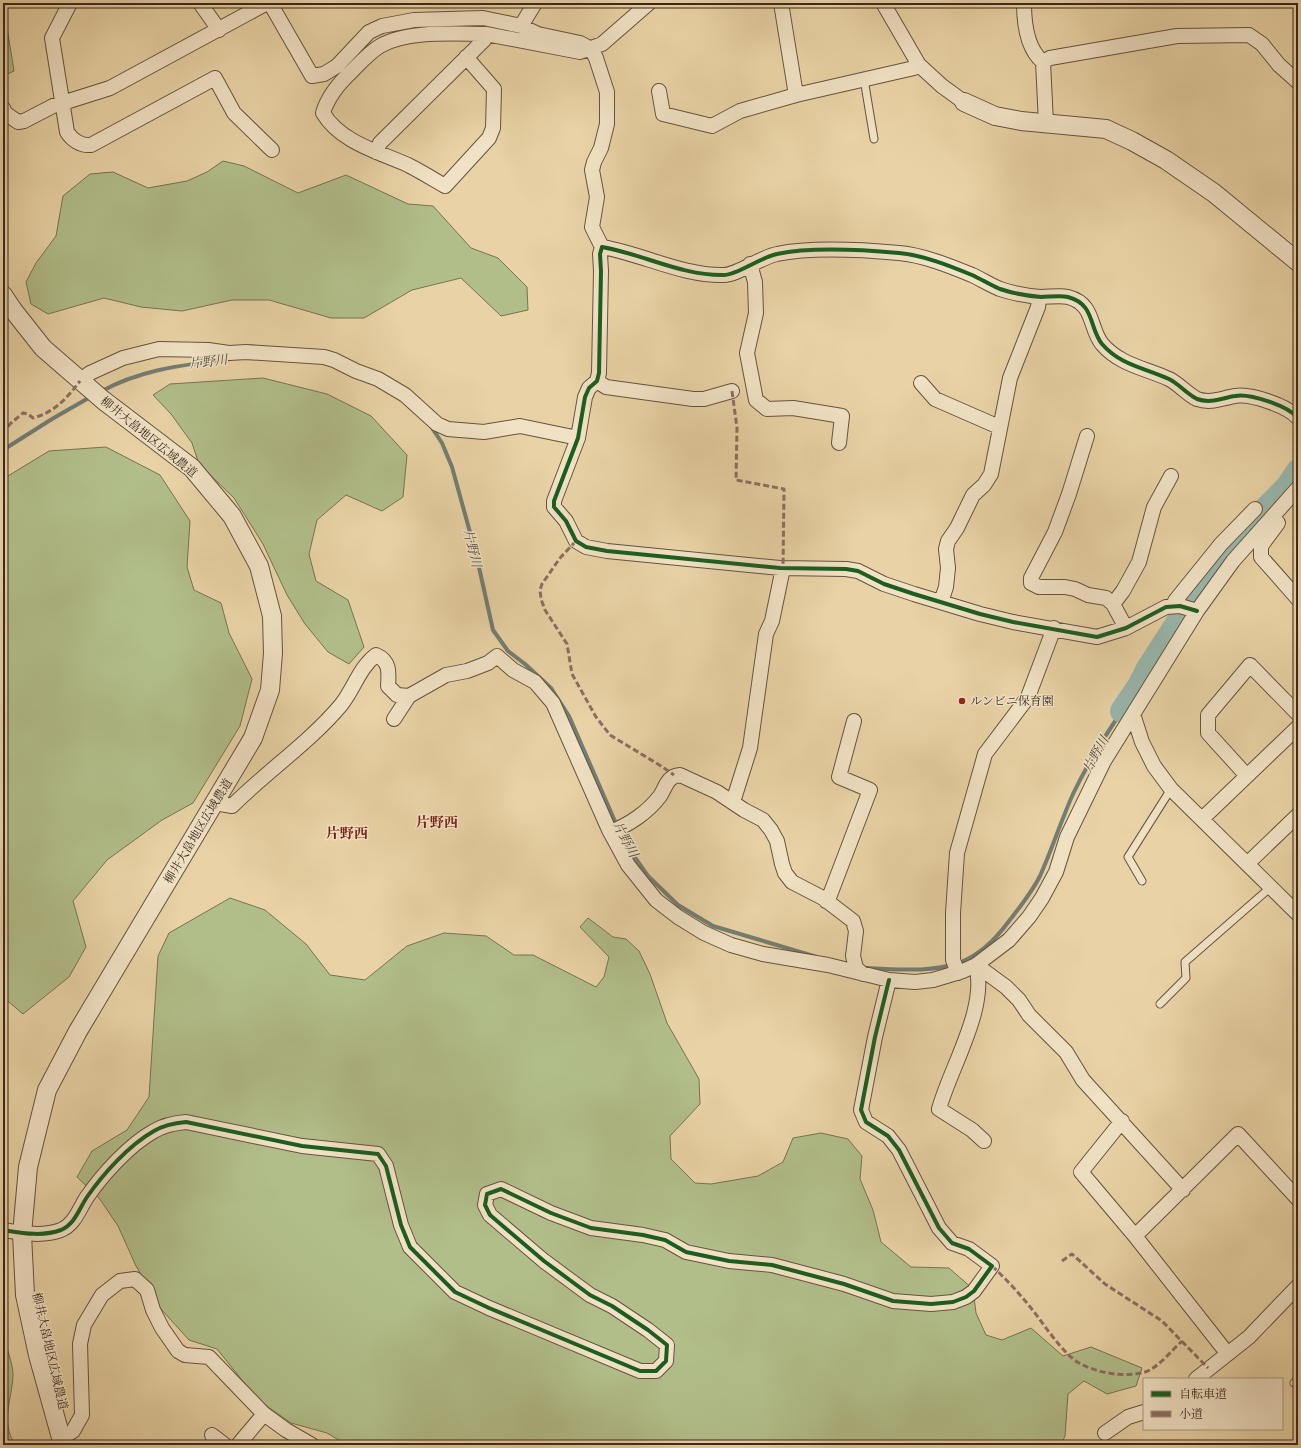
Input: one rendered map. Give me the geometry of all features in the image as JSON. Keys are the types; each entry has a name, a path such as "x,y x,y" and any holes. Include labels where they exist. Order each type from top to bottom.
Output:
{"street":[{"path":"70,3 52,38 68,132 71,138 85,146 91,146 215,78 234,113 272,150"},
{"path":"200,3 218,30"},
{"path":"3,108 5,113 18,122 24,121 64,102 110,88 269,3 312,76 324,74 336,66 369,32 382,26 414,20 482,18 521,26 538,34 580,43 591,49 596,58 606,92 607,124 601,148 592,170 597,197 592,227 602,247 600,254 599,373 597,381 589,388 585,397 578,438 554,501 554,507 566,521 576,541 586,547 607,551 783,568 829,568 852,570 892,586 941,602 1013,622 1054,628 1097,637 1126,628 1166,607 1186,608"},
{"path":"521,26 535,3"},
{"path":"466,57 494,89 494,128 489,138 445,186 408,166 365,147 335,129 323,113 327,99 344,78 380,46 395,40 427,34 486,34 580,52 602,44 649,3"},
{"path":"781,3 796,95"},
{"path":"883,3 919,65 942,86 964,102 995,116 1106,129 1153,152 1214,193 1298,262"},
{"path":"1024,3 1024,22 1034,55 1043,62 1046,123"},
{"path":"376,152 380,143 484,40 486,34"},
{"path":"1043,62 1050,58 1177,36 1249,35 1262,44 1279,65 1298,82"},
{"path":"659,91 663,114 712,126 740,111 796,95 914,68 919,65"},
{"path":"602,247 667,266 711,275 728,276 750,264 775,254 828,250 901,253 961,271 999,289 1039,297 1068,297 1083,306 1091,316 1101,343 1111,353 1130,366 1172,381 1197,398 1208,401 1219,400 1236,395 1251,396 1284,408 1298,418"},
{"path":"750,264 756,282 756,313 747,353 756,400 767,410 793,408 842,416 839,443"},
{"name":"柳井大畠地区広域農道","path":"3,295 12,310 43,348 104,400 192,468 232,516 259,566 272,616 273,653 270,690 253,738 78,1031 48,1090 28,1168 22,1234 25,1295 38,1355 62,1442"},
{"path":"941,602 946,587 948,568 946,549 948,541 957,528 973,496 984,485 991,474 999,427 1010,378 1038,307 1039,297"},
{"path":"85,384 90,373 123,358 159,349 208,350 229,353 246,352 324,357 384,382 405,395 437,424 448,428 484,432 520,426 578,438"},
{"path":"597,381 606,387 693,399 704,399 732,392"},
{"path":"921,383 935,399 999,427"},
{"path":"1087,436 1069,494 1055,532 1031,578 1031,583 1039,587 1075,588 1088,595 1106,598 1113,604 1126,628"},
{"path":"1113,604 1139,562 1154,507 1171,476"},
{"path":"394,719 409,696 446,675 467,671 488,663 497,656 513,670 535,682 553,703 615,830 628,865 656,900 678,917 704,933 730,945 763,954 828,965 889,980 915,982 933,980 956,967 976,965 1009,940 1029,917 1042,898 1056,872 1067,837 1104,761 1133,714 1186,608 1233,562 1298,488"},
{"path":"1284,505 1285,514 1261,546 1261,557 1298,600"},
{"path":"1186,608 1175,601 1221,544 1255,509"},
{"path":"733,802 750,748 766,634 772,620 783,568"},
{"path":"956,967 953,913 958,853 985,754 1028,697 1054,628"},
{"path":"215,803 232,806 280,764 341,705 367,662 376,655 383,658 390,670 388,686 397,695 409,696"},
{"path":"1247,776 1208,733 1208,715 1250,665 1298,714"},
{"path":"1133,714 1145,748 1154,766 1171,789 1298,914"},
{"path":"826,901 830,895 870,790 839,777 854,721"},
{"path":"1202,819 1298,727"},
{"path":"615,830 649,809 661,795 668,780 674,775 680,775 716,792 763,820 777,841 785,873 792,882 826,901 853,921 856,931 853,956 856,968 863,974"},
{"path":"1247,864 1298,815"},
{"path":"976,965 1006,987 1019,1000 1030,1015 1066,1052 1083,1080 1122,1121 1183,1190"},
{"path":"976,965 979,977 977,1000 972,1021 945,1086 939,1109 972,1130 984,1141"},
{"path":"3,1230 22,1234 40,1234 61,1230 75,1219 87,1198 106,1172 134,1146 154,1131 167,1125 186,1122 302,1146 378,1154 386,1166 401,1226 410,1247 456,1292 489,1308 640,1371 656,1371 666,1361 667,1345 624,1314 590,1295 544,1261 490,1215 485,1205 487,1194 502,1189 551,1213 591,1228 665,1240 686,1252 729,1261 772,1265 844,1284 893,1301 931,1304 953,1302 966,1297 974,1291 992,1266 969,1249 952,1243 939,1228 899,1150 888,1136 866,1122 861,1110 875,1037 889,980"},
{"path":"1122,1121 1081,1172 1135,1236 1227,1353"},
{"path":"1135,1236 1238,1134 1298,1198"},
{"path":"62,1442 73,1430 82,1415 80,1344 84,1325 102,1295 120,1281 134,1279 147,1290 156,1316 178,1351 185,1355 209,1357 264,1414 286,1430 312,1445"},
{"path":"1197,1378 1249,1337 1298,1286"},
{"path":"1105,1433 1128,1416 1143,1412"},
{"path":"238,1445 264,1414"},
{"path":"212,1434 225,1445"}],"lane":[{"path":"864,79 874,139"},
{"path":"1142,881 1128,857 1171,789"},
{"path":"1160,1004 1186,978 1185,962 1271,887"}],"green space":[{"path":"3,3 14,71 3,76"},
{"path":"223,161 244,166 298,193 346,175 408,204 433,206 471,248 498,258 527,287 528,310 501,316 461,278 412,290 364,318 331,318 269,300 232,300 182,311 141,307 104,298 48,314 31,304 26,282 36,263 56,236 63,196 90,174 113,172 148,188 187,181 207,172"},
{"path":"263,378 327,394 371,416 407,455 403,497 382,511 346,495 317,520 309,554 316,581 348,600 364,647 349,664 328,652 305,624 287,595 263,544 234,498 199,464 192,443 171,414 153,395 170,384"},
{"path":"106,447 160,475 190,521 187,567 194,590 221,603 229,633 252,679 240,726 193,803 162,820 107,860 73,901 86,947 69,977 23,1014 3,997 3,479 49,451"},
{"path":"230,898 265,910 306,944 330,975 365,980 407,946 444,933 486,936 514,955 533,955 596,987 604,977 609,957 580,927 588,918 613,937 626,939 639,951 650,974 667,1023 699,1079 700,1104 670,1136 671,1159 695,1183 711,1184 758,1176 783,1162 793,1138 821,1133 848,1139 862,1156 860,1179 873,1210 881,1242 911,1267 949,1268 973,1289 976,1313 986,1335 1002,1340 1031,1328 1063,1356 1091,1347 1142,1368 1136,1386 1107,1394 1084,1381 1068,1394 1065,1436 1061,1445 347,1445 327,1433 291,1423 258,1400 217,1349 189,1340 161,1309 136,1266 118,1226 99,1198 77,1177 92,1151 127,1130 149,1097 158,956 169,933"},
{"path":"3,1335 13,1370 8,1410 8,1427 15,1445 3,1445"}],"waterway":[{"name":"片野川","path":"100,392 115,384 147,373 179,366 230,359"},
{"name":"片野川","path":"3,450 92,396"},
{"name":"片野川","path":"430,425 442,443 452,467 476,554 493,630 508,651 525,664 551,688 569,716 624,842 648,876 678,905 713,926 817,957"},
{"name":"片野川","path":"1122,711 1194,597 1232,543 1288,486 1298,471"},
{"name":"片野川","path":"865,968 912,970 948,966 967,960 974,956 993,940 1022,905 1037,882 1078,783 1096,751 1122,711"}],"marked path":[{"path":"3,434 10,424 23,413 28,414 33,418 48,412 60,404 80,381"},
{"path":"732,391 737,428 736,480 784,489 783,568"},
{"path":"576,541 560,558 542,584 540,590 541,599 545,610 567,644 572,674 596,717 610,735 674,775"},
{"path":"1062,1261 1072,1254 1105,1284 1162,1321 1208,1368"},
{"path":"992,1266 1022,1297 1066,1352 1086,1367 1111,1374 1129,1375 1145,1372 1160,1363 1182,1341"}],"cycle path":[{"path":"1197,611 1180,606 1166,607 1126,628 1097,637 1013,622 980,614 884,584 858,571 846,569 780,568 607,551 586,547 576,541 566,521 554,507 554,501 578,438 585,397 589,388 597,381 599,373 600,254 602,247 693,272 724,275 736,272 777,254 805,250 854,250 899,253 917,256 955,268 1005,290 1036,297 1065,296 1077,300 1087,311 1102,344 1117,357 1169,379 1197,399 1212,401 1235,396 1250,396 1278,405 1293,413 1298,418"},
{"path":"3,1230 39,1234 61,1230 70,1224 87,1197 101,1179 135,1144 158,1129 186,1122 302,1146 378,1154 386,1166 401,1225 410,1247 455,1292 489,1308 640,1371 656,1371 666,1361 667,1345 648,1330 612,1306 590,1295 544,1261 490,1215 485,1205 487,1194 501,1189 551,1213 591,1228 643,1235 665,1240 686,1252 729,1261 772,1265 844,1284 893,1301 931,1304 953,1302 966,1297 974,1291 992,1266 969,1249 952,1243 939,1228 899,1150 888,1136 866,1122 861,1110 875,1037 889,980"}],"place":[{"name":"ルンビニ保育園","path":"962,701"}],"district":[{"name":"片野西","path":"437,822"},
{"name":"片野西","path":"347,833"}]}
